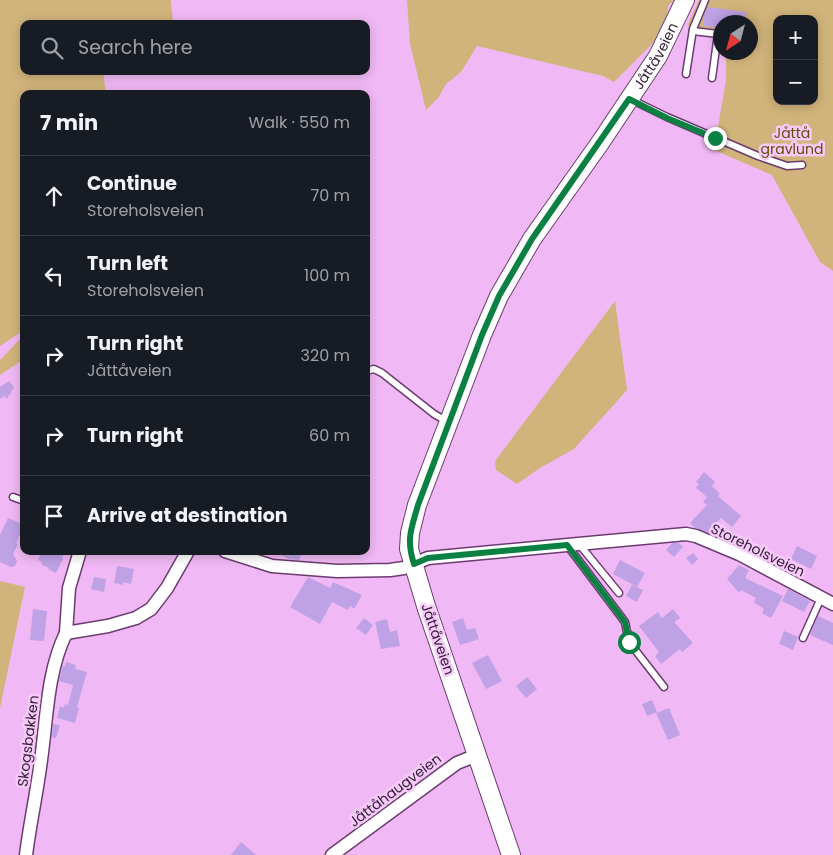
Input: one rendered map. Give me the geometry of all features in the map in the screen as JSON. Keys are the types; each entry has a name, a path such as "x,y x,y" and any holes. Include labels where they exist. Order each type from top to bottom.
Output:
{"main road":[{"name":"Jåttåveien","path":"511,855 426,606 409,549 410,533 418,505 449,422 499,296 532,239 658,56 685,0"}],"street":[{"name":"Storeholsveien","path":"414,564 428,558 678,534 696,536 739,554 833,604"},
{"name":"Skogsbakken","path":"26,855 38,785 52,675 57,652 66,633 69,588 79,555"},
{"path":"66,633 108,626 136,618 151,609 167,588 186,555"},
{"path":"238,555 272,566 337,571 390,570 414,564"},
{"name":"Jåttåhaugveien","path":"332,855 456,763 477,755"}],"lane":[{"path":"686,74 693,31 706,0"},
{"path":"693,31 713,33"},
{"path":"712,78 715,60"},
{"path":"629,99 667,118 758,156 787,166 802,165"},
{"path":"370,370 374,369 382,373 434,414 449,422"},
{"path":"12,497 20,500"},
{"path":"572,544 620,593"},
{"path":"572,544 625,622 629,642 664,687"},
{"path":"802,638 821,598"}],"green space":[{"path":"0,0 171,0 173,20 20,20 20,75 104,75 105,90 20,90 20,333 0,346"},
{"path":"407,0 674,0 668,6 665,31 614,82 603,76 477,46 461,72 446,84 438,98 426,110 410,44"},
{"name":"Jåttå gravlund","path":"699,0 833,0 833,271 820,262 772,175 714,150 726,80 726,60 758,60 758,15 713,15 713,29 687,26"},
{"path":"615,301 627,390 574,449 540,468 517,484 496,470 495,461"},
{"path":"20,339 20,362 0,375 0,360"},
{"path":"0,581 25,587 0,708"}],"building":[{"path":"708,7 746,12 745,15 713,15 713,27 703,26 704,15"},
{"path":"9,381 14,387 7,399 5,396 0,399 0,387"},
{"path":"704,472 715,482 712,486 720,494 718,496 741,516 732,527 721,518 708,532 695,528 690,523 707,505 703,502 707,497 696,488 699,484 696,482"},
{"path":"8,518 20,523 20,534 16,543 18,544 13,554 17,561 15,566 11,567 0,562 0,535"},
{"path":"672,543 679,543 683,547 674,557 666,550"},
{"path":"797,546 817,556 811,569 791,559"},
{"path":"693,553 698,559 692,565 686,558"},
{"path":"40,555 63,555 56,573 38,560"},
{"path":"281,555 301,555 299,560 289,559"},
{"path":"620,560 645,573 637,587 613,574"},
{"path":"739,565 749,570 745,578 783,596 771,618 762,613 764,609 754,602 756,598 741,590 739,593 727,579"},
{"path":"117,566 134,569 131,584 123,582 123,585 114,583"},
{"path":"94,577 106,579 104,592 91,589"},
{"path":"308,577 330,588 333,582 362,595 354,609 350,606 348,610 332,602 320,624 290,607"},
{"path":"632,585 643,590 637,602 626,596"},
{"path":"788,589 810,601 804,612 782,601"},
{"path":"33,609 47,611 44,641 30,640"},
{"path":"673,609 680,618 674,622 693,643 682,652 680,649 661,664 655,656 659,652 639,626 658,612 662,618"},
{"path":"818,616 833,623 833,645 810,635"},
{"path":"364,618 373,625 366,635 356,628"},
{"path":"463,618 467,630 475,628 479,639 460,645 452,622"},
{"path":"387,619 390,632 397,630 400,646 381,649 375,622"},
{"path":"784,631 798,637 793,650 779,644"},
{"path":"488,655 502,681 486,689 472,663"},
{"path":"66,662 76,665 75,669 87,672 77,707 79,708 75,723 57,718 60,706 64,708 65,704 68,705 73,685 59,681"},
{"path":"527,677 537,689 526,698 516,686"},
{"path":"652,700 657,712 647,716 642,704"},
{"path":"669,708 680,735 668,740 656,713"},
{"path":"53,724 60,725 56,738 52,737"},
{"path":"32,736 36,737 34,752 29,751"},
{"path":"241,842 256,855 231,855"}],"route":[{"path":"629,642 625,622 567,545 428,558 414,564 409,549 410,533 418,505 482,335 499,296 532,239 629,99 667,118 715,138"}]}
